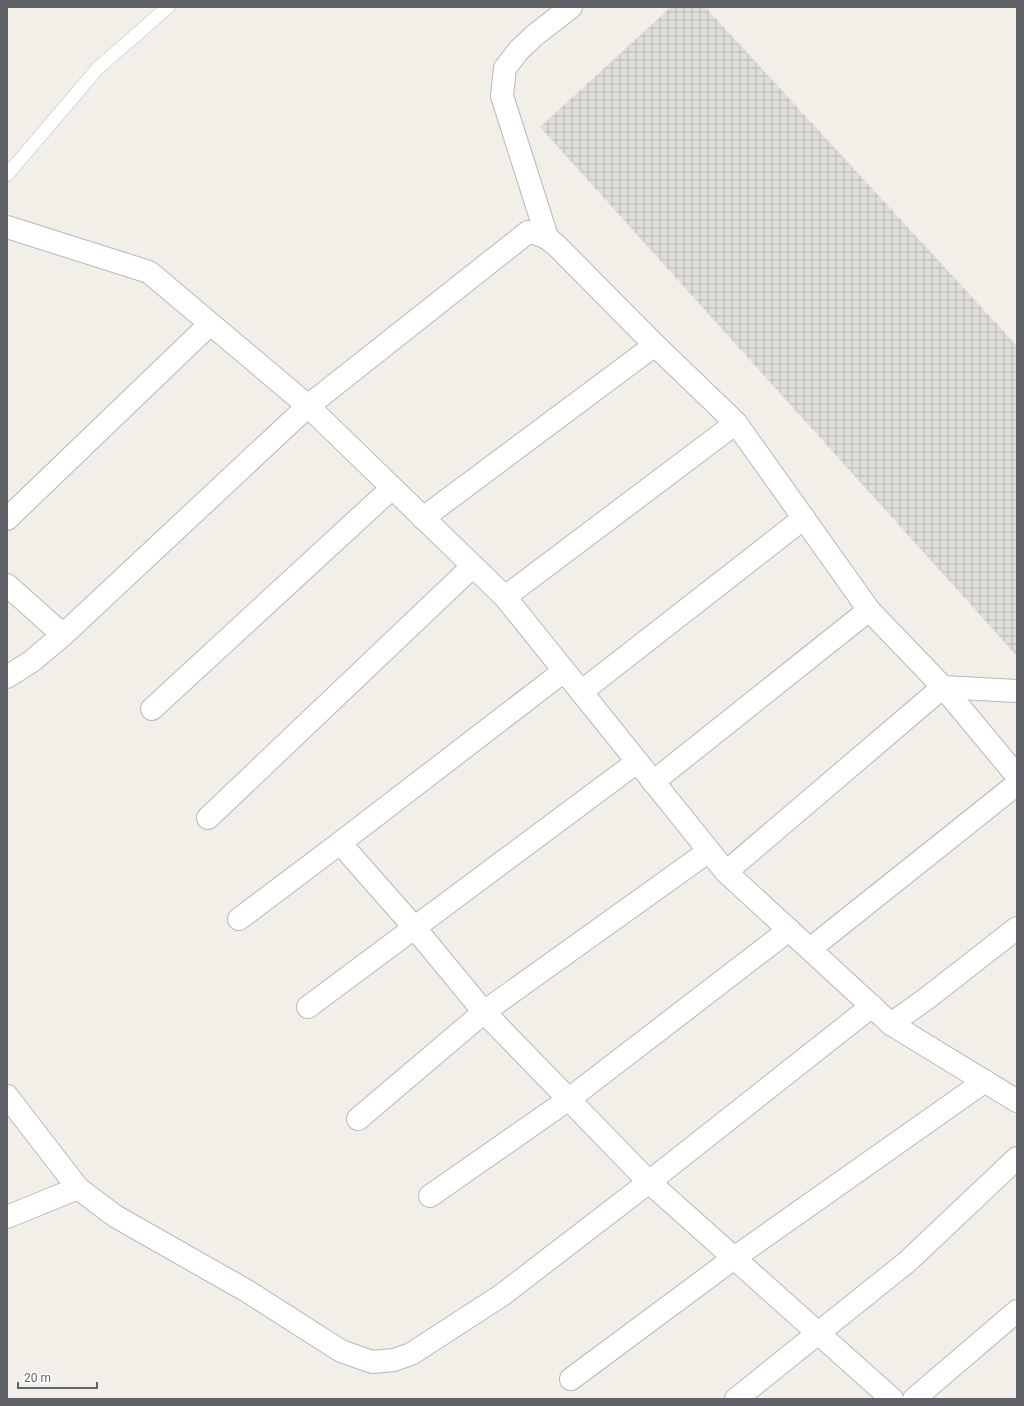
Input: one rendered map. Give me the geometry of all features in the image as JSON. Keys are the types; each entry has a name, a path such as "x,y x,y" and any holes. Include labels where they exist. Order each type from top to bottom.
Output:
{"street":[{"path":"547,237 502,96 505,68 519,50 536,34 571,7"},
{"path":"7,227 148,272 308,406 505,597 726,872 891,1024 1016,1098"},
{"path":"7,677 32,661 63,635 308,406 528,232 538,233 547,237 736,423 870,610 943,687 1017,776"},
{"path":"7,519 210,324"},
{"path":"423,518 655,344"},
{"path":"505,597 736,423"},
{"path":"152,709 392,488"},
{"path":"581,692 804,518"},
{"path":"208,818 473,566"},
{"path":"7,585 63,635"},
{"path":"653,782 870,610"},
{"path":"239,919 564,671"},
{"path":"726,872 943,687 1017,691"},
{"path":"308,1007 637,762"},
{"path":"810,949 1017,784"},
{"path":"340,843 414,927 484,1012 649,1182 892,1399"},
{"path":"358,1119 484,1012 709,851"},
{"path":"891,1024 926,999 1017,928"},
{"path":"430,1196 569,1099 789,930"},
{"path":"7,1096 78,1188 114,1216 247,1291 341,1351 372,1362 394,1360 411,1354 502,1295 649,1182 872,1006"},
{"path":"571,1379 734,1258 985,1081"},
{"path":"736,1399 907,1262 1017,1158"},
{"path":"7,1217 78,1188"},
{"path":"914,1399 1017,1311"}],"lane":[{"path":"7,175 98,68 168,7"}],"shaded area":[{"path":"671,7 705,7 1017,346 1017,656 540,127"}]}
